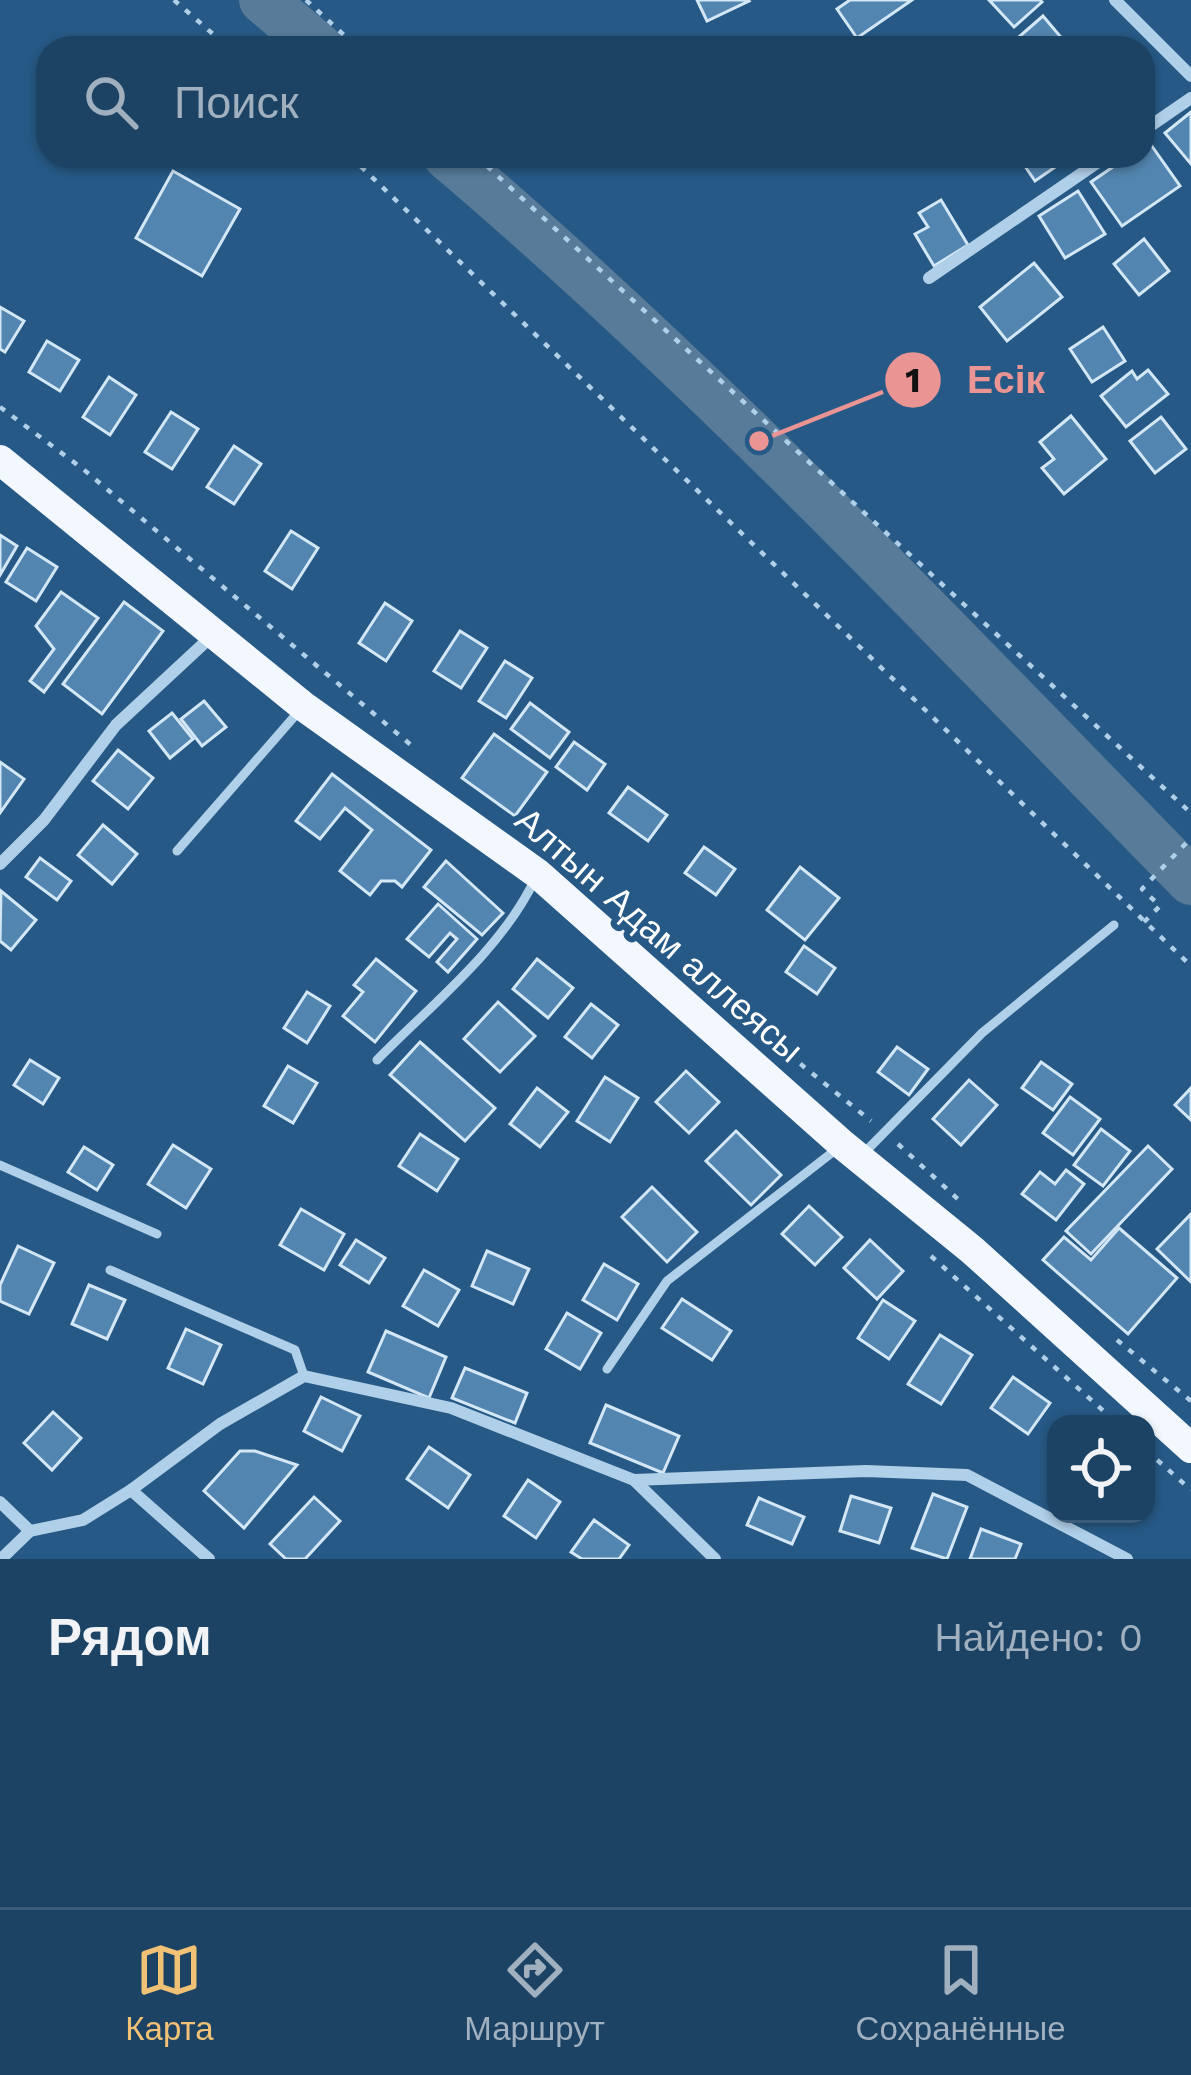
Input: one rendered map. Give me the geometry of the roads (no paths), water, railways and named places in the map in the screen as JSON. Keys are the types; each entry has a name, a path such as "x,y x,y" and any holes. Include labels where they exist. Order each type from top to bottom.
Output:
{"main road":[{"name":"Алтын Адам аллеясы","path":"0,460 303,706 538,874 851,1152 972,1250 1191,1448"}],"street":[{"path":"1114,0 1150,36"},
{"path":"1155,40 1191,76"},
{"path":"1155,123 1191,98"},
{"path":"929,278 1089,168"},
{"path":"0,864 44,820 116,725 214,634"},
{"path":"1,1559 30,1531 83,1520 220,1424 304,1376 452,1408 634,1480 715,1559"},
{"path":"634,1480 866,1471 967,1475 1127,1559"},
{"path":"131,1490 209,1559"},
{"path":"0,1502 30,1531"}],"lane":[{"path":"177,851 303,706"},
{"path":"377,1060 478,956 524,902 538,874"},
{"path":"607,1369 667,1281 851,1152 982,1033 1114,925"},
{"path":"0,1165 157,1234"},
{"path":"110,1270 295,1350 304,1376"}],"waterway":[{"path":"263,0 306,36"},
{"path":"461,168 735,419 1191,881"}],"place":[{"name":"Есік","path":"759,441"}]}
